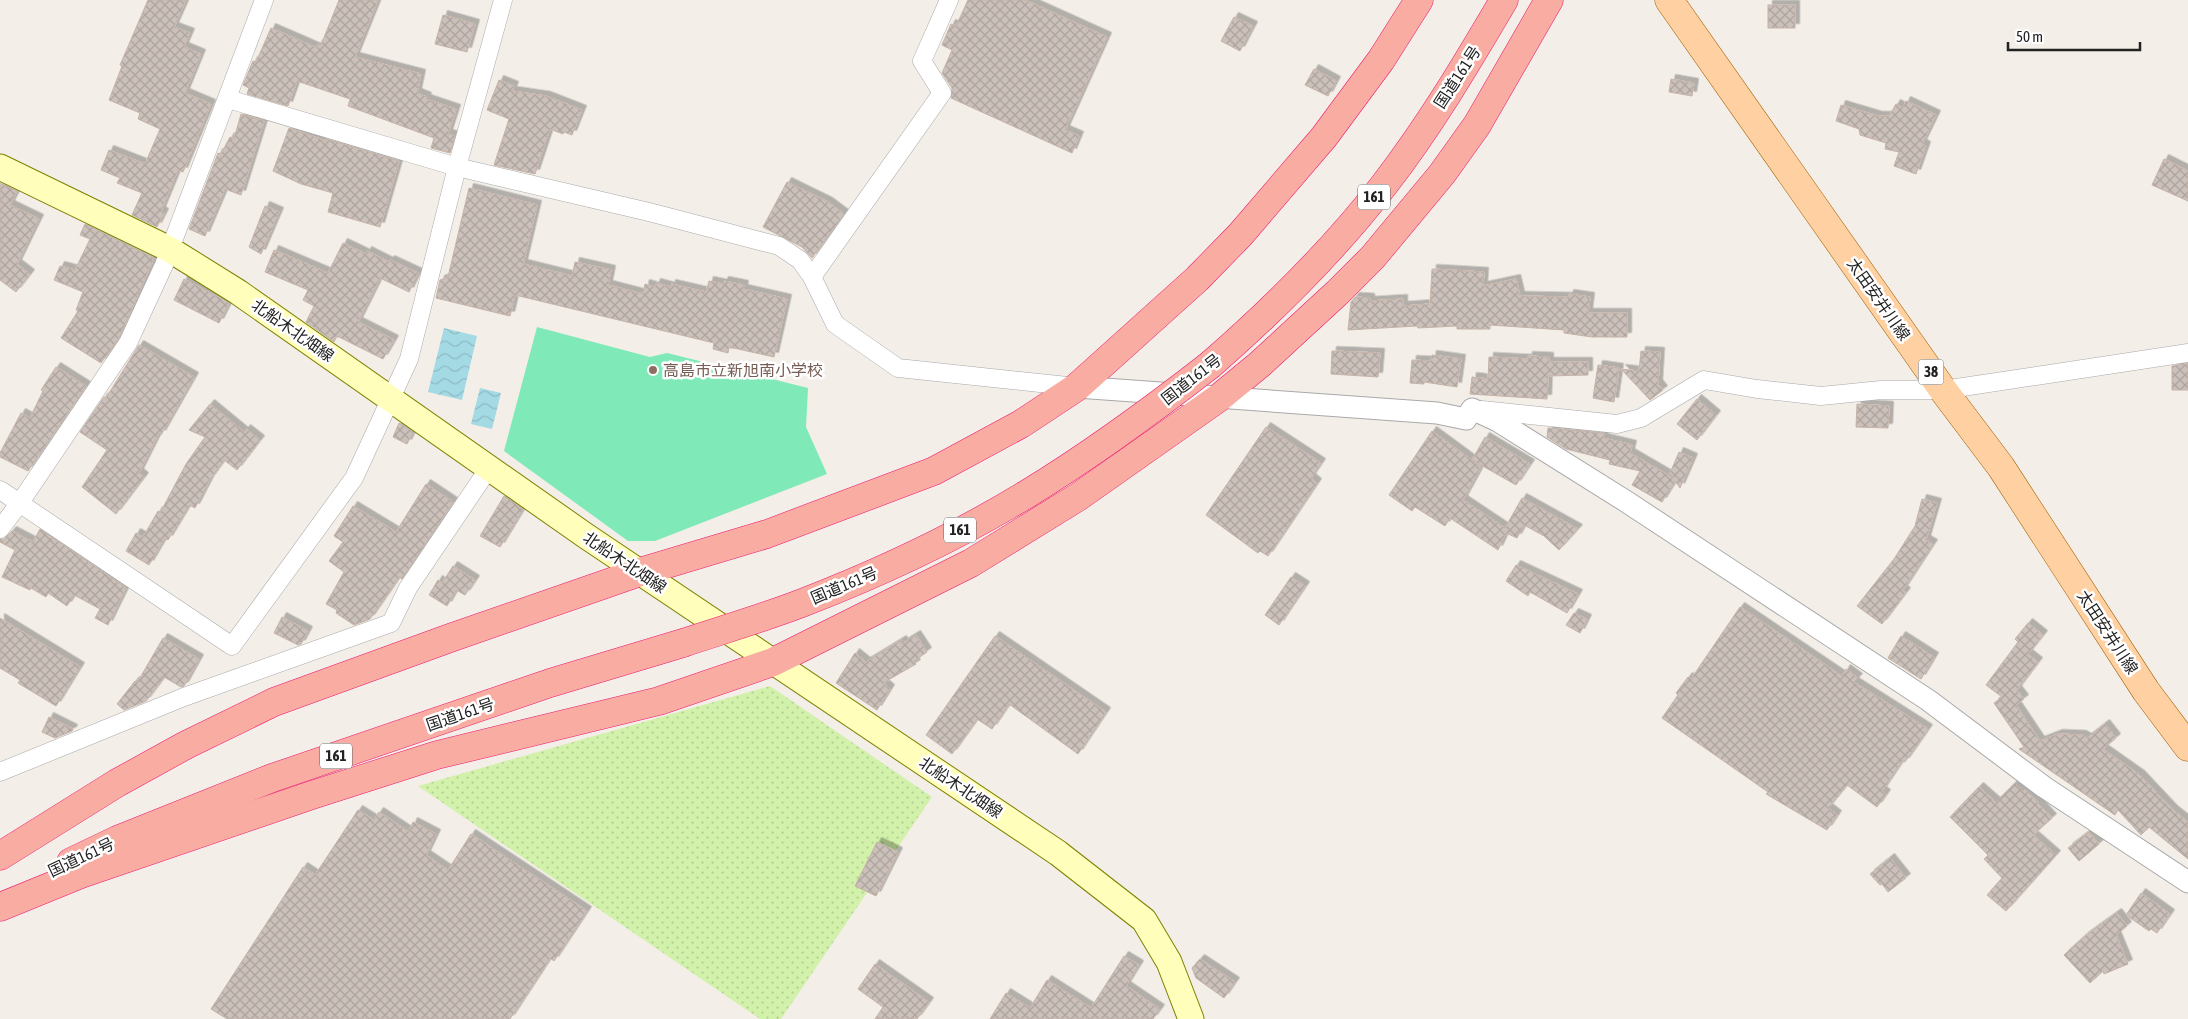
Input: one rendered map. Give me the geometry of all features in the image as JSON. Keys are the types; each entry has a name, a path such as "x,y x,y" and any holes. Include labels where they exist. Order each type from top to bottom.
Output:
{"highway":[{"path":"0,856 116,783 186,745 274,702 640,572 768,534 934,471 1021,424 1078,387 1197,279 1240,235 1324,137 1381,60 1419,0"},
{"name":"国道161号","path":"0,896 117,840 272,778 550,683 683,643 801,603 899,561 1026,495 1142,418 1210,365 1280,302 1380,190 1421,133 1478,45 1504,0"},
{"path":"0,907 81,874 312,795 437,755 659,701 773,662 972,563 1078,497 1220,397 1260,364 1330,299 1373,257 1442,174 1477,125 1549,0"}],"main road":[{"name":"太田安井川線","path":"1669,0 1943,390 2001,468 2146,691 2188,747"},
{"name":"北船木北畑線","path":"0,167 169,249 238,292 640,572 1058,852 1144,920 1169,962 1191,1019"}],"street":[{"path":"0,529 128,343 164,265 264,0"},
{"path":"0,490 232,646 354,478 409,360 457,167 504,0"},
{"path":"812,277 942,93 922,61 948,0"},
{"path":"228,98 457,167 650,212 779,246 800,260 812,277 835,324 898,368 1078,387 1437,413 1466,419 1472,410"},
{"path":"1472,410 1617,424 1641,418 1704,380 1757,389 1820,396 1880,390 1943,390 2188,353"},
{"path":"1472,410 1498,421 1627,502 1928,700 2044,787 2188,882"},
{"path":"0,772 184,697 391,623 408,588 489,468"}],"green space":[{"path":"537,327 650,357 667,353 808,388 806,427 827,474 655,541 628,541 504,451"},
{"path":"770,686 932,797 781,1019 760,1019 418,786"}],"water":[{"path":"444,328 477,336 462,400 428,392"},
{"path":"480,388 501,393 492,429 471,424"}],"building":[{"path":"148,0 186,0 174,27 190,33 184,47 201,54 185,93 211,104 183,172 178,170 161,211 164,213 157,227 132,215 142,193 117,183 120,178 101,170 109,150 145,164 160,129 138,119 140,113 109,100 122,66 120,65"},
{"path":"339,0 378,0 355,57 421,74 417,93 427,97 426,99 456,109 448,134 455,136 450,153 431,148 434,138 348,106 350,99 297,81 288,106 247,94 249,88 243,85 253,61 256,62 271,28 317,48 318,44 321,45"},
{"path":"968,0 1025,0 1107,37 1065,130 1079,136 1072,153 951,98 952,88 942,73 952,50 942,45 951,24 956,26"},
{"path":"1768,5 1795,5 1795,28 1768,28"},
{"path":"443,15 475,24 467,52 435,44"},
{"path":"1234,17 1253,26 1240,51 1221,41"},
{"path":"1314,69 1336,81 1328,96 1305,85"},
{"path":"1671,79 1694,83 1692,96 1669,92"},
{"path":"499,80 514,86 512,91 546,96 582,110 572,135 550,129 535,174 494,165 509,119 487,110"},
{"path":"1906,101 1936,115 1922,144 1926,146 1916,174 1894,166 1899,152 1885,149 1886,143 1860,135 1859,129 1836,121 1841,105 1878,116 1889,116 1896,104 1903,108"},
{"path":"241,114 264,121 241,195 225,189 205,236 189,229 218,153 221,154 230,137 234,139"},
{"path":"289,128 326,141 326,139 399,161 380,227 328,212 333,193 301,184 273,171"},
{"path":"2164,159 2188,171 2188,201 2152,185"},
{"path":"787,182 828,202 844,214 812,258 802,247 763,227"},
{"path":"0,183 17,191 10,205 39,219 17,264 30,274 16,292 0,280"},
{"path":"469,188 537,205 523,264 572,276 575,262 611,270 608,285 643,294 645,284 655,287 656,283 671,287 671,284 706,292 709,281 723,284 724,281 744,285 743,289 787,299 774,357 729,347 728,353 713,349 714,343 515,295 510,316 436,298 440,280 448,277"},
{"path":"265,206 279,212 261,254 249,247"},
{"path":"85,224 154,258 119,338 101,363 61,338 78,311 76,310 83,292 54,280 60,266 75,270 90,239 80,235"},
{"path":"343,243 366,254 367,251 389,262 390,260 418,273 409,292 380,278 358,322 394,340 383,359 337,336 334,342 306,322 314,306 303,300 308,290 265,272 274,250 328,273"},
{"path":"1432,269 1484,272 1483,286 1516,279 1520,296 1569,297 1569,294 1590,297 1588,313 1627,313 1627,337 1592,337 1564,333 1564,330 1490,325 1490,329 1457,329 1457,326 1418,328 1417,326 1348,330 1351,302 1355,297 1370,298 1370,301 1403,299 1403,306 1430,304"},
{"path":"184,279 229,303 219,323 174,300"},
{"path":"139,345 194,377 161,435 159,433 139,473 144,477 116,514 82,487 107,450 80,432 104,397 106,398"},
{"path":"1332,351 1380,353 1378,377 1331,374"},
{"path":"1641,351 1660,352 1658,384 1663,390 1650,400 1621,369 1639,371"},
{"path":"1432,355 1461,359 1457,387 1424,382 1424,384 1410,383 1412,360 1431,361"},
{"path":"1528,356 1549,357 1549,362 1588,362 1588,375 1548,376 1547,399 1470,394 1472,377 1488,379 1489,357 1528,359"},
{"path":"2188,364 2188,390 2172,390 2172,366"},
{"path":"1598,365 1619,368 1614,402 1593,398"},
{"path":"56,367 86,386 28,471 0,457 0,453 21,413 30,418 43,391 41,390"},
{"path":"1697,399 1716,415 1697,440 1677,424"},
{"path":"210,404 244,432 246,429 260,440 237,470 224,460 209,481 195,508 189,505 168,540 165,538 149,565 126,551 136,533 143,537 158,511 160,513 186,464 205,437 189,430"},
{"path":"1857,404 1889,406 1888,428 1856,427"},
{"path":"399,423 413,432 407,444 393,437"},
{"path":"1266,427 1321,463 1311,478 1317,483 1268,556 1260,551 1258,553 1206,515"},
{"path":"1548,428 1604,433 1603,438 1632,445 1630,453 1673,478 1670,473 1679,452 1693,458 1680,488 1675,481 1662,502 1632,485 1640,471 1609,464 1610,460 1566,449 1547,437"},
{"path":"1432,431 1481,467 1463,500 1505,528 1522,498 1578,529 1559,550 1544,536 1524,525 1517,538 1506,533 1498,550 1450,518 1445,526 1415,507 1412,511 1389,495"},
{"path":"1485,437 1530,464 1516,485 1472,460"},
{"path":"426,484 453,502 402,579 399,577 370,619 354,625 336,613 337,610 326,604 344,572 329,561 343,542 334,536 353,506 396,532"},
{"path":"504,496 523,509 500,547 480,536"},
{"path":"1922,499 1937,503 1926,540 1933,544 1903,590 1906,592 1882,624 1857,606 1894,559 1915,526"},
{"path":"40,529 126,588 108,625 95,618 100,609 74,595 67,606 48,593 46,597 31,588 30,590 2,577 15,550 0,542 0,539 5,539 12,531 33,542"},
{"path":"1516,565 1578,594 1567,613 1530,592 1528,596 1506,581"},
{"path":"453,566 475,580 465,595 456,590 447,606 429,595 438,580 442,583"},
{"path":"1291,577 1305,586 1279,625 1265,615"},
{"path":"1740,607 1842,676 1846,669 1858,678 1854,682 1928,729 1905,762 1902,761 1882,791 1886,794 1877,807 1847,785 1828,808 1837,815 1827,830 1766,794 1768,792 1662,718 1678,695 1676,693 1688,677 1691,679"},
{"path":"1574,613 1587,619 1580,633 1566,625"},
{"path":"282,617 308,631 301,644 298,645 274,633"},
{"path":"0,618 80,667 56,706 18,683 20,680 0,668"},
{"path":"2028,623 2043,635 2028,654 2038,662 2017,690 2024,699 2016,705 2040,741 2058,734 2082,735 2087,738 2105,724 2116,738 2103,749 2140,775 2173,810 2188,822 2188,859 2149,827 2141,835 2118,810 2115,815 2019,749 2024,747 1994,703 2002,697 1986,685 2018,642 2015,639"},
{"path":"916,635 927,652 914,661 916,664 883,683 890,689 877,710 836,683 855,653 866,662 902,640 903,643"},
{"path":"995,636 1106,712 1078,754 1009,704 992,729 977,719 952,754 926,735"},
{"path":"1901,636 1934,657 1921,679 1888,658"},
{"path":"163,638 199,659 184,686 181,687 164,677 146,701 124,710 117,704 135,681 137,683"},
{"path":"49,717 73,729 72,731 55,738 42,732"},
{"path":"2015,783 2023,791 2025,789 2052,818 2033,835 2056,855 2006,911 1987,895 2002,878 1984,859 1988,855 1950,817 1979,787 1996,802"},
{"path":"358,810 374,820 379,812 409,832 413,822 436,834 426,855 448,870 471,834 587,911 554,961 550,958 510,1019 227,1019 211,1009 303,867 315,875"},
{"path":"2089,832 2099,844 2079,861 2068,848"},
{"path":"877,842 898,852 876,896 855,886"},
{"path":"1890,858 1906,878 1888,892 1870,874"},
{"path":"2141,893 2170,914 2157,933 2151,929 2149,931 2126,915"},
{"path":"2117,913 2127,926 2116,935 2128,964 2104,974 2103,971 2090,983 2064,955 2085,936"},
{"path":"1124,956 1139,965 1126,986 1160,1009 1153,1019 990,1019 1006,993 1030,1008 1047,980 1091,1008"},
{"path":"1200,959 1235,982 1224,998 1196,978 1192,968"},
{"path":"875,964 929,1002 917,1019 875,1019 883,1007 858,989"}],"place":[{"name":"高島市立新旭南小学校","path":"653,370"}]}
